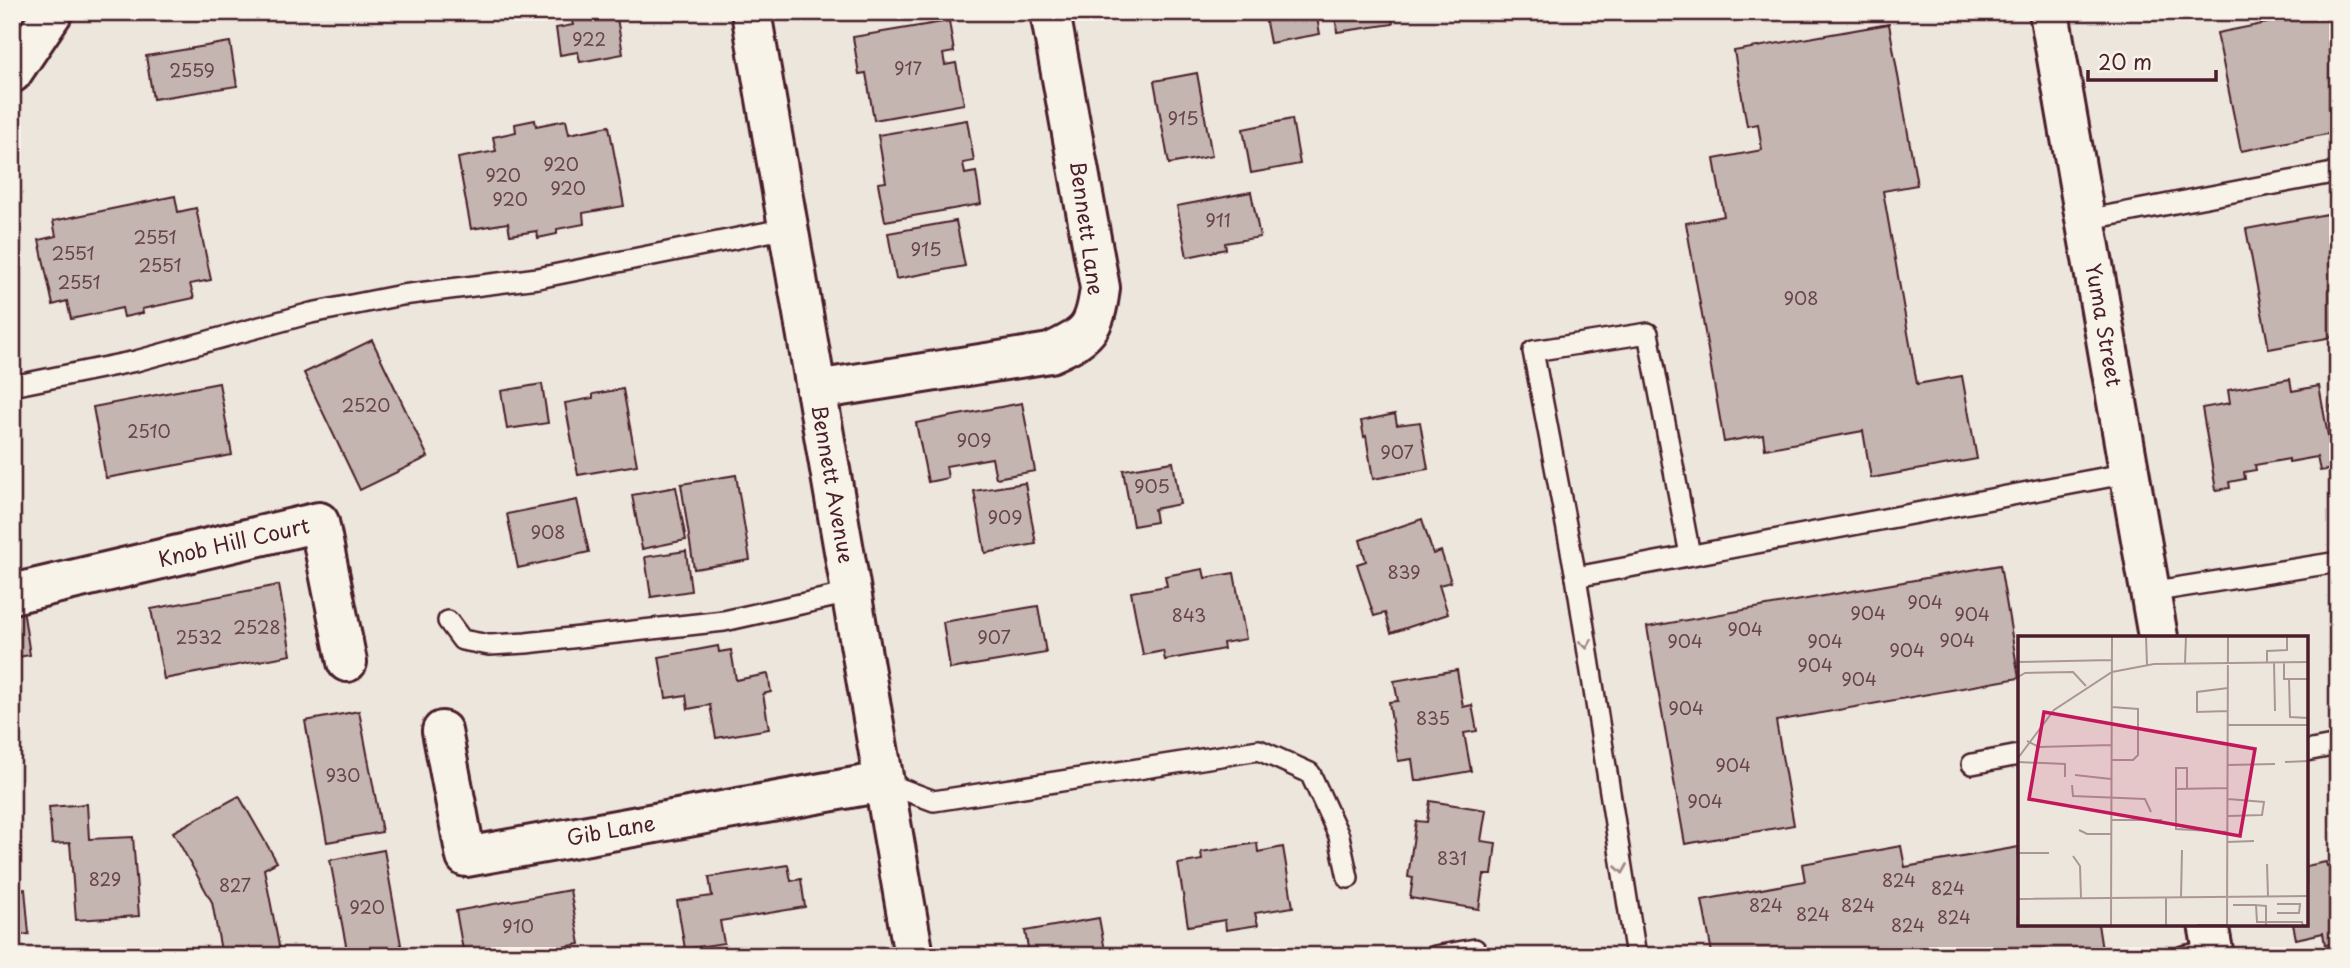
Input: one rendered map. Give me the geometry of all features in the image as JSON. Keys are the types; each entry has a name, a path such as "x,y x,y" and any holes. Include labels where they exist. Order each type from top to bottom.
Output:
{"street":[{"path":"12,73 53,12"},
{"name":"Bennett Avenue","path":"751,12 914,956"},
{"name":"Bennett Lane","path":"816,390 1050,353 1078,340 1097,315 1100,288 1050,12"},
{"name":"Yuma Street","path":"2049,12 2158,636"},
{"name":"Knob Hill Court","path":"12,594 319,522 347,662"},
{"name":"Gib Lane","path":"442,731 466,857 883,782"}],"lane":[{"path":"2085,220 2338,172"},
{"path":"12,386 136,361 311,313 402,295 538,278 788,228"},
{"path":"1636,956 1576,577 1533,351 1648,333 1689,555"},
{"path":"1576,577 2129,473"},
{"path":"2150,592 2338,562"},
{"path":"448,621 462,640 489,645 526,643 724,621 850,593"},
{"path":"2308,751 2338,745"},
{"path":"883,782 934,801 1259,750 1310,773 1339,836 1348,878"},
{"path":"1972,764 2018,755"},
{"path":"1435,956 1475,949"}],"building":[{"path":"570,12 616,12 623,54 580,62 578,52 560,55 556,28 573,25"},
{"path":"1264,12 1316,12 1320,34 1270,43"},
{"path":"1335,12 1391,12 1393,24 1337,32"},
{"path":"2323,12 2338,12 2338,132 2241,151 2217,33"},
{"path":"949,21 954,52 943,54 945,65 956,63 964,104 874,120 866,73 859,74 853,37"},
{"path":"1889,24 1917,185 1883,191 1917,384 1962,376 1977,459 1871,478 1863,431 1765,449 1763,435 1724,442 1686,223 1724,216 1714,159 1762,150 1758,124 1747,126 1734,51"},
{"path":"230,42 237,86 153,99 146,56"},
{"path":"1197,73 1212,156 1169,164 1154,81"},
{"path":"1292,119 1300,164 1251,173 1243,129"},
{"path":"535,120 536,126 566,120 569,134 609,126 624,206 583,213 584,224 557,229 557,234 538,238 537,231 510,235 508,223 471,229 458,158 496,151 493,137 516,132 515,124"},
{"path":"967,120 974,161 963,163 965,174 976,172 981,204 885,221 878,183 886,182 878,135"},
{"path":"1251,192 1260,237 1225,243 1226,249 1187,257 1177,206"},
{"path":"175,196 178,212 196,208 211,280 190,284 194,298 142,309 143,313 124,317 122,308 71,319 67,301 53,305 39,240 56,236 53,221"},
{"path":"2338,212 2338,336 2269,349 2246,229"},
{"path":"956,221 965,266 896,279 888,233"},
{"path":"372,340 428,457 360,490 304,373"},
{"path":"2290,379 2292,391 2319,386 2334,469 2320,471 2317,457 2255,465 2256,470 2244,472 2245,479 2229,482 2230,488 2216,490 2202,408 2230,403 2228,390"},
{"path":"219,383 232,455 106,478 93,407"},
{"path":"542,384 548,423 507,429 501,391"},
{"path":"623,389 637,465 578,475 565,403 593,398 593,394"},
{"path":"1022,403 1035,471 996,478 992,458 946,466 948,478 928,482 916,423"},
{"path":"2338,405 2338,447 2331,406"},
{"path":"1395,414 1397,425 1420,422 1428,469 1373,479 1361,421"},
{"path":"1173,462 1180,504 1154,509 1156,522 1133,526 1123,470"},
{"path":"736,475 750,560 694,569 681,484"},
{"path":"1025,483 1036,544 985,553 974,491"},
{"path":"676,487 686,540 642,549 632,495"},
{"path":"577,500 589,552 518,568 507,514"},
{"path":"1422,519 1433,554 1441,551 1451,582 1439,585 1448,614 1391,633 1385,613 1374,616 1357,564 1366,561 1360,540"},
{"path":"686,551 691,591 651,597 645,557"},
{"path":"2000,565 2018,678 1776,721 1794,825 1685,844 1647,627"},
{"path":"1203,569 1205,578 1234,573 1246,639 1223,643 1224,649 1165,660 1163,651 1143,655 1131,592 1167,586 1165,576"},
{"path":"279,585 291,655 164,679 151,609"},
{"path":"1038,606 1046,653 950,669 943,622"},
{"path":"23,609 30,655 12,658 12,611"},
{"path":"718,646 719,652 731,650 736,680 768,674 771,692 763,694 769,729 716,738 710,705 688,709 686,695 666,698 659,657"},
{"path":"1457,670 1463,707 1472,705 1477,731 1464,733 1471,771 1415,781 1412,759 1398,761 1389,702 1398,701 1394,681"},
{"path":"359,711 382,832 327,842 305,721"},
{"path":"239,796 277,862 264,869 281,956 222,956 212,902 173,832"},
{"path":"1430,801 1486,810 1481,841 1496,843 1492,875 1484,875 1479,909 1410,898 1413,878 1408,877 1416,821 1427,822"},
{"path":"87,804 89,839 133,837 139,916 76,920 70,843 52,844 49,807"},
{"path":"1257,843 1258,852 1283,847 1293,907 1255,913 1258,925 1226,930 1225,920 1188,926 1178,864 1202,860 1201,852"},
{"path":"1901,846 1905,867 2018,847 2018,926 2098,926 2102,950 2070,956 1700,956 1712,953 1702,900 1805,881 1802,864"},
{"path":"384,850 403,956 348,956 330,860"},
{"path":"2326,862 2327,866 2338,864 2338,943 2325,945 2323,933 2296,939 2293,926 2308,926 2308,866"},
{"path":"788,865 791,881 801,879 805,907 720,921 724,943 685,949 677,901 712,896 709,877"},
{"path":"25,889 29,934 12,936 12,890"},
{"path":"570,890 580,944 515,956 464,956 456,911"},
{"path":"1099,918 1106,956 1020,956 1029,953 1025,931"}]}
